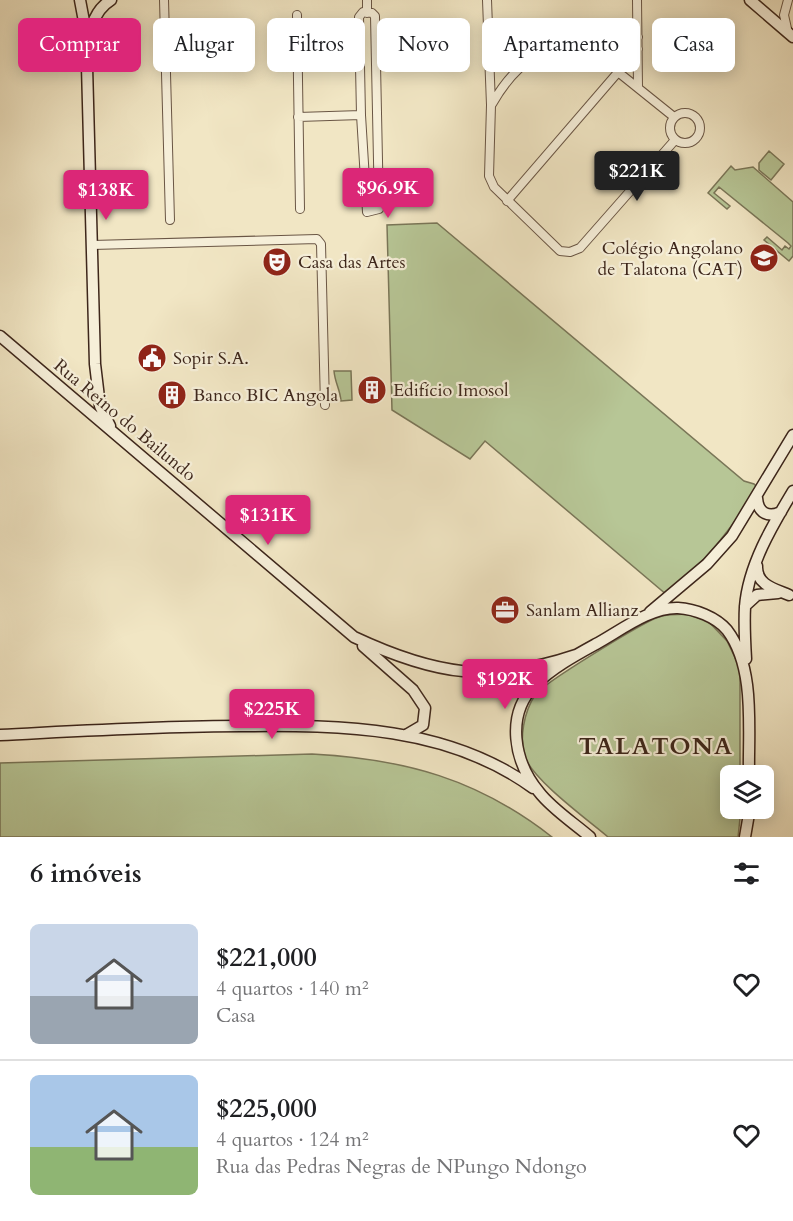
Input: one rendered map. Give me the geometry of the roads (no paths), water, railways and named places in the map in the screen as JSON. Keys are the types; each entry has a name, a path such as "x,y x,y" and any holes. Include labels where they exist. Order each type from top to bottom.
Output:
{"main road":[{"path":"80,0 85,18"},
{"path":"94,18 98,10 111,0"},
{"path":"744,0 791,35"},
{"path":"750,0 764,14"},
{"path":"87,72 98,396 104,417 120,438"},
{"name":"Rua Reino do Bailundo","path":"0,336 354,637 395,656 460,672 512,672 576,655"},
{"path":"539,793 518,755 516,741 518,717 522,704 536,684 576,655 640,619 677,592 707,564 732,536 793,435"},
{"path":"749,765 745,607 749,583 758,558 793,491"},
{"path":"757,498 757,506 763,514 781,512"},
{"path":"758,558 757,571 762,582 791,595"},
{"path":"745,607 750,600 765,592 791,595"},
{"path":"640,619 678,608 706,615 725,628 746,669"},
{"path":"354,637 413,690 425,708 423,725 406,735"},
{"path":"0,735 184,726 316,725 406,735 465,752 519,778 590,837"},
{"path":"745,837 749,819"},
{"path":"750,819 751,837"}],"street":[{"path":"164,0 170,220"},
{"path":"367,0 368,13"},
{"path":"486,0 487,18"},
{"path":"637,0 637,18"},
{"path":"788,0 784,15 791,35"},
{"path":"368,13 375,16 379,209 376,212 365,210 361,115 359,17 360,14 368,13"},
{"path":"297,15 300,209"},
{"path":"489,72 489,176 494,187 507,201 560,250 570,252 580,248 675,140"},
{"path":"491,105 504,83 514,72"},
{"path":"507,201 618,72 674,117"},
{"path":"638,72 638,87"},
{"path":"688,113 693,115 700,126 695,140 683,143 675,140 670,130 674,117 688,113"},
{"path":"298,117 361,115"},
{"path":"92,245 317,238 321,244 325,405"}],"place":[{"name":"Colégio Angolano de Talatona (CAT)","path":"764,258"},
{"name":"Casa das Artes","path":"277,262"},
{"name":"Sopir S.A.","path":"152,358"},
{"name":"Edifício Imosol","path":"372,390"},
{"name":"Banco BIC Angola","path":"172,395"},
{"name":"Sanlam Allianz","path":"505,610"}],"district":[{"name":"TALATONA","path":"656,746"}]}
